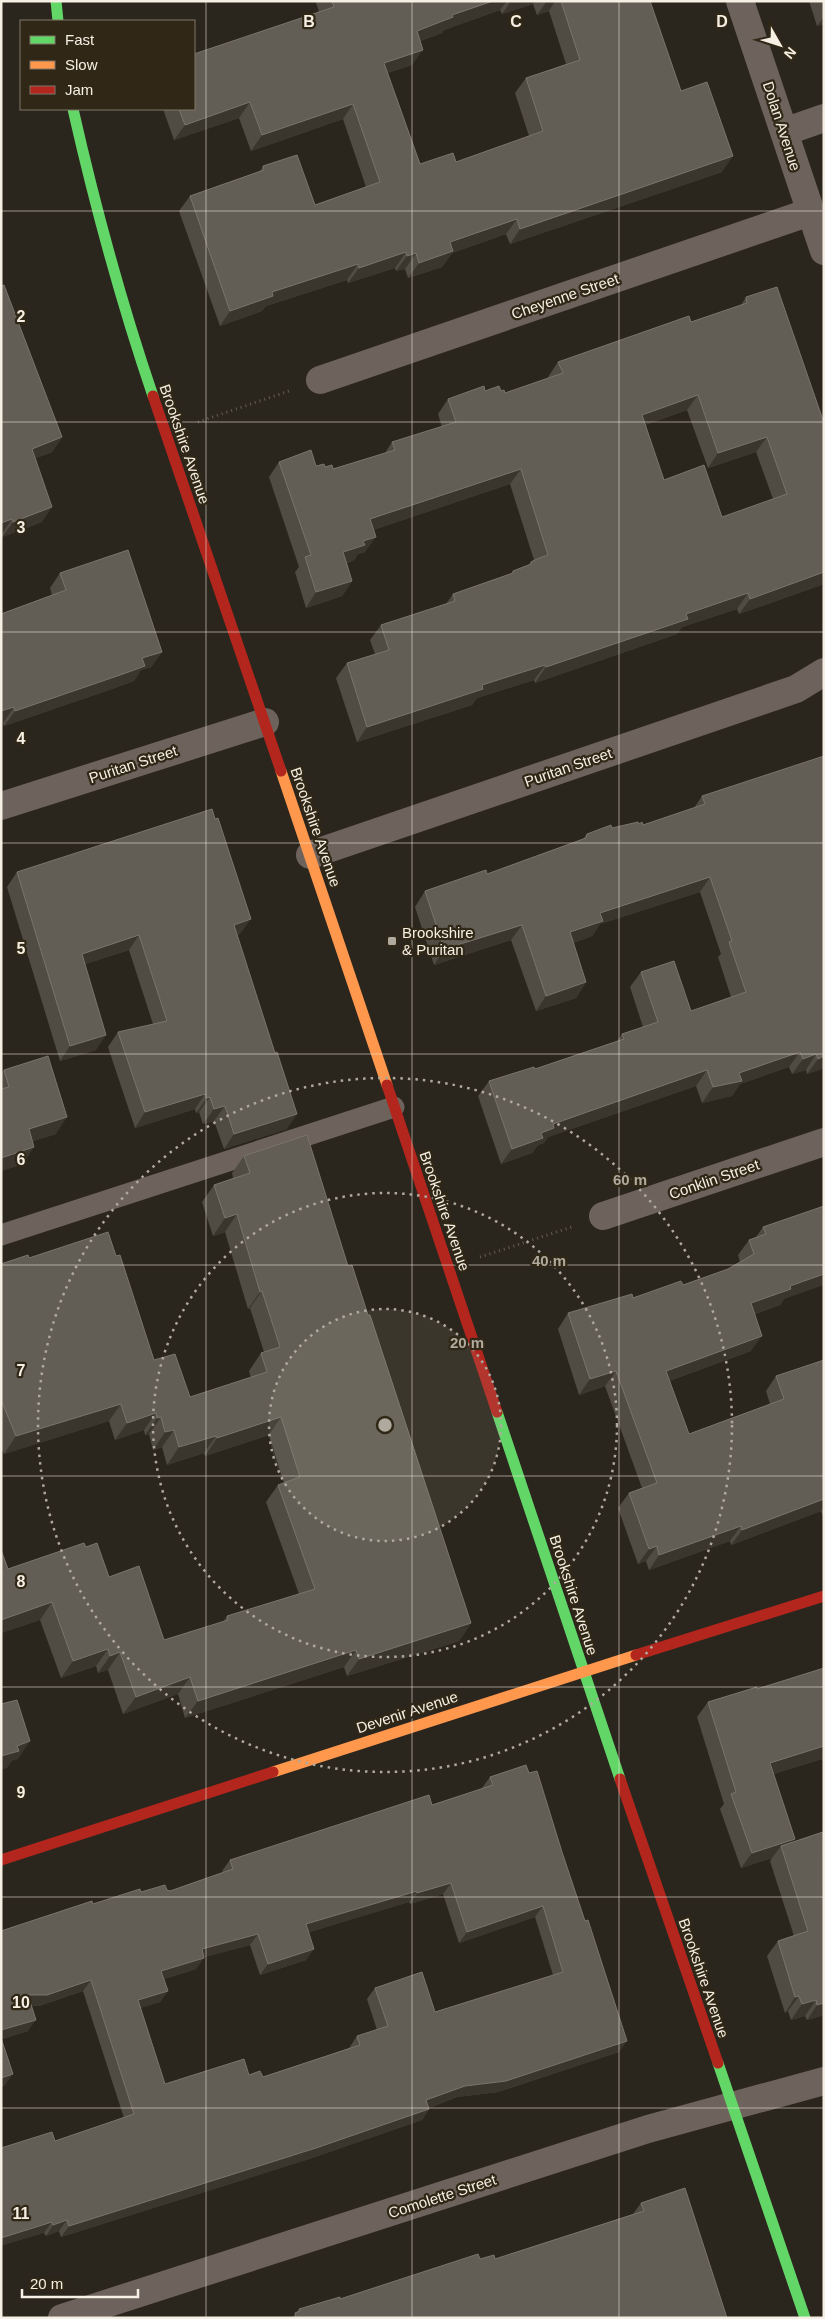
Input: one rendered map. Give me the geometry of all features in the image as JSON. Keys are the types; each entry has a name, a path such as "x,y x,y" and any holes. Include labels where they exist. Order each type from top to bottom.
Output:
{"street":[{"path":"56,1 58,20"},
{"name":"Dolan Avenue","path":"740,1 824,251"},
{"name":"Brookshire Avenue","path":"73,110 87,172 127,319 165,434 265,722 584,1672 805,2318"},
{"path":"784,132 824,118"},
{"name":"Cheyenne Street","path":"320,380 810,212"},
{"name":"Puritan Street","path":"310,855 796,689 824,672"},
{"name":"Puritan Street","path":"1,806 265,722"},
{"name":"Conklin Street","path":"603,1216 824,1142"},
{"name":"Devenir Avenue","path":"1,1860 493,1700 824,1596"},
{"name":"Comolette Street","path":"62,2318 648,2129 824,2081"}],"lane":[{"path":"1,1235 394,1107"}],"path":[{"path":"165,434 320,380"},
{"path":"449,1267 603,1216"}],"building":[{"path":"332,1 493,1 452,15 453,17 417,31 423,50 384,63 420,164 453,153 456,162 543,131 526,78 580,60 561,1 650,1 681,91 707,82 733,156 520,229 517,219 450,242 453,251 419,263 416,253 407,256 406,252 359,268 358,264 272,292 273,296 230,311 190,196 264,170 263,166 297,155 315,205 380,182 353,104 262,135 250,102 185,125 179,110 195,110 195,54 334,7"},
{"path":"4,285 62,437 32,449 52,507 13,522 12,519 1,523 1,286"},
{"path":"777,287 824,423 824,572 750,599 748,593 686,614 688,619 546,667 545,665 482,685 483,689 367,727 347,663 389,650 381,625 455,601 453,594 513,573 513,571 548,555 521,469 370,519 376,537 363,541 365,545 343,552 352,581 316,592 305,557 311,555 279,462 311,450 316,466 324,464 325,467 332,465 333,469 395,450 392,442 456,422 448,399 484,386 485,391 499,386 501,391 504,390 505,393 563,373 558,362 689,316 691,322 747,303 746,297","holes":["698,395 718,453 767,437 787,494 722,517 704,465 664,480 642,415"]},
{"path":"128,550 162,652 142,658 145,666 15,711 14,707 1,711 1,614 66,590 60,573"},
{"path":"824,756 824,1056 818,1059 816,1054 803,1059 800,1052 739,1073 742,1081 713,1087 707,1070 553,1124 554,1128 541,1133 543,1138 512,1149 489,1081 534,1067 535,1069 624,1039 622,1034 658,1022 641,972 674,961 691,1011 746,992 729,942 732,941 710,877 600,913 603,921 570,932 586,982 546,996 522,925 444,949 425,891 486,870 487,874 586,838 587,834 611,825 612,828 642,822 643,825 705,804 702,796"},
{"path":"212,809 215,819 218,818 251,919 234,925 275,1053 277,1052 297,1114 234,1134 225,1106 214,1109 210,1097 207,1098 205,1094 145,1112 118,1032 167,1021 139,935 82,954 106,1035 70,1046 17,872"},
{"path":"48,1056 67,1117 29,1129 34,1147 1,1158 1,1089 9,1087 4,1070"},
{"path":"307,1135 348,1266 352,1265 368,1315 370,1315 471,1623 359,1659 356,1650 198,1701 190,1677 136,1697 120,1652 110,1656 108,1649 73,1661 52,1602 1,1620 1,1550 8,1569 84,1543 86,1547 97,1543 109,1577 139,1566 164,1640 228,1620 227,1616 315,1589 278,1485 300,1477 281,1417 217,1438 216,1436 179,1447 174,1430 165,1432 161,1417 157,1418 156,1413 127,1423 121,1404 16,1436 1,1400 1,1264 28,1255 29,1258 108,1232 116,1256 120,1255 154,1360 175,1354 190,1397 267,1372 261,1353 280,1347 262,1291 260,1292 237,1214 225,1218 214,1185 250,1173 244,1156"},
{"path":"824,1206 824,1274 790,1286 791,1289 751,1303 762,1336 666,1371 689,1434 784,1399 776,1376 824,1360 824,1499 742,1530 741,1526 659,1555 657,1546 649,1549 629,1493 657,1483 616,1371 590,1379 568,1313 632,1294 633,1298 681,1281 683,1285 728,1269 754,1254 749,1240 766,1234 763,1227"},
{"path":"824,1668 824,1746 770,1763 795,1839 752,1853 731,1794 736,1792 708,1702"},
{"path":"17,1700 30,1741 17,1746 19,1751 1,1756 1,1704"},
{"path":"526,1765 529,1773 537,1771 585,1921 588,1920 627,2041 506,2081 465,2086 426,2100 429,2109 316,2148 69,2226 67,2220 53,2225 52,2222 1,2238 1,2148 52,2132 55,2141 134,2114 91,1980 47,1995 28,1995 36,2020 1,2030 1,1931 92,1901 93,1904 140,1889 141,1892 165,1885 167,1890 170,1891 233,1869 230,1860 429,1795 432,1805 493,1785 490,1777","holes":["451,1883 467,1932 543,1906 563,1972 435,2012 422,1972 375,1988 388,2026 357,2036 360,2045 263,2077 260,2071 249,2075 244,2059 165,2084 138,2000 168,1991 161,1971 204,1958 202,1949 258,1934 268,1964 314,1949 306,1924 417,1891 417,1893"]},
{"path":"823,1832 824,2003 817,2005 816,2000 802,2004 799,1996 795,1997 778,1941 808,1931 781,1846"},
{"path":"1,2038 13,2074 1,2078"},
{"path":"685,2188 727,2318 296,2318 295,2313 300,2311 299,2309 340,2297 340,2299 478,2254 480,2259 494,2255 495,2259 644,2211 641,2203"}],"traffic: fast":[{"path":"56,1 58,20"},
{"path":"73,110 109,254 153,396"},
{"path":"497,1412 620,1779"},
{"path":"718,2063 805,2318"}],"traffic: slow":[{"path":"281,771 387,1085"},
{"path":"273,1772 636,1655"}],"traffic: jam":[{"path":"153,396 281,771"},
{"path":"387,1085 497,1412"},
{"path":"636,1655 824,1596"},
{"path":"1,1860 273,1772"},
{"path":"620,1779 718,2063"}],"place":[{"name":"Brookshire & Puritan","path":"392,941"}]}
